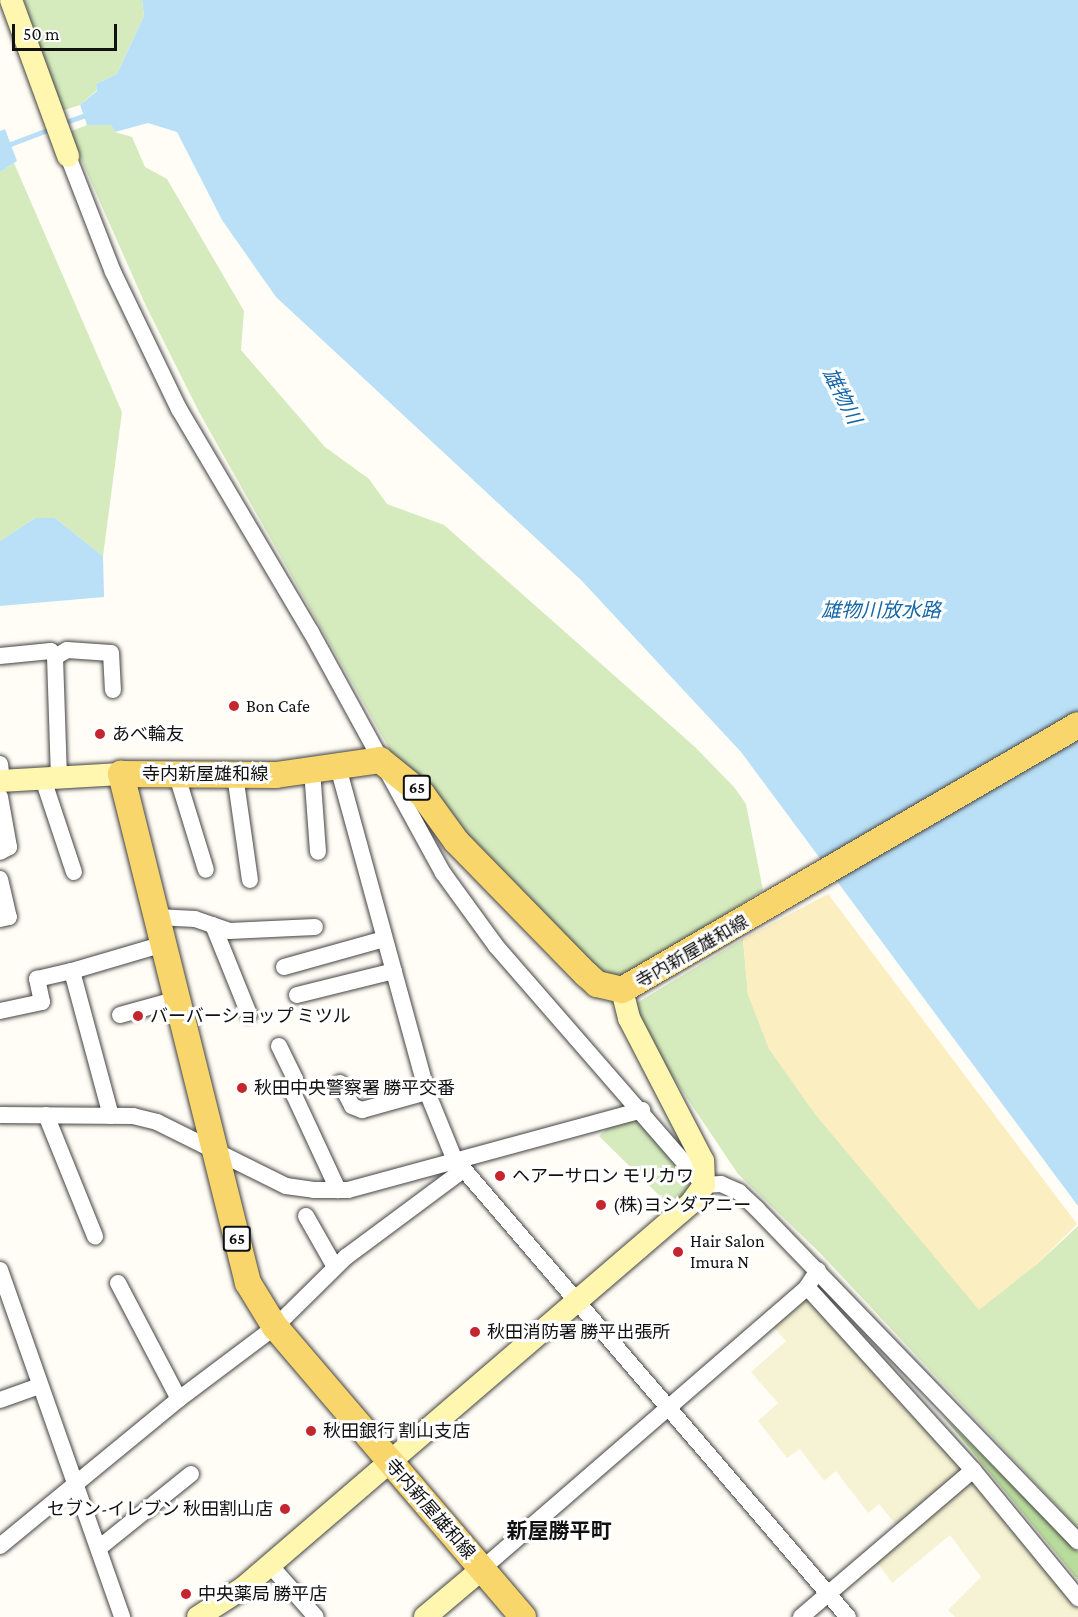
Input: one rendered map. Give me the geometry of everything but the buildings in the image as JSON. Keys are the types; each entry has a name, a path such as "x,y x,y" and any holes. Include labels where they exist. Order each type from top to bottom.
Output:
{"main road":[{"name":"寺内新屋雄和線","path":"523,1617 275,1327 248,1283 121,774 235,775 312,770 380,760 422,794 456,841 586,974 597,984 628,988 1078,725"}],"street":[{"path":"11,0 46,102 113,272 179,409 311,632 443,873 496,946 642,1110 704,1185"},
{"path":"54,657 67,650 111,653 113,690"},
{"path":"0,656 51,651 54,657 51,778 74,872"},
{"path":"338,766 427,1092 459,1164 667,1409 848,1617"},
{"path":"312,770 318,852"},
{"path":"0,852 9,847 0,781 121,774"},
{"path":"235,775 250,880"},
{"path":"177,776 206,870"},
{"path":"0,879 9,917 0,919"},
{"path":"157,917 195,919 229,931 315,927"},
{"path":"213,925 249,1014"},
{"path":"284,967 384,939"},
{"path":"0,1011 42,1002 37,979 164,944"},
{"path":"72,971 111,1116"},
{"path":"297,995 394,971"},
{"path":"198,1617 270,1565 690,1203 704,1185 703,1161 629,1017 628,988"},
{"path":"120,1015 178,999"},
{"path":"279,1046 296,1079 294,1095 338,1190"},
{"path":"340,1083 352,1106 362,1110 427,1092"},
{"path":"0,1115 111,1116 157,1122 286,1186 338,1190 459,1164 642,1110"},
{"path":"46,1115 95,1236"},
{"path":"0,1546 179,1399 275,1327 335,1267 459,1164"},
{"path":"704,1185 721,1184 739,1192 818,1270 1078,1541"},
{"path":"306,1216 335,1267"},
{"path":"0,1270 5,1303 76,1484 122,1617"},
{"path":"425,1617 807,1287 818,1270"},
{"path":"118,1283 179,1399"},
{"path":"807,1287 974,1470 1078,1598"},
{"path":"0,1400 39,1386"},
{"path":"801,1617 974,1470"},
{"path":"99,1548 190,1474"},
{"path":"270,1565 316,1617"}],"shaded area":[{"path":"806,1294 967,1469 1078,1604 1078,1617 955,1617 948,1610 981,1577 950,1535 892,1583 869,1551 897,1526 879,1504 868,1513 836,1471 824,1481 800,1449 787,1458 758,1421 778,1403 751,1372 786,1341 770,1323"}],"green space":[{"path":"24,0 142,0 144,16 117,74 96,84 97,90 80,105 61,111"},
{"path":"87,125 111,125 115,132 132,137 145,167 167,179 244,311 241,350 325,447 369,479 387,504 444,525 695,747 734,787 746,804 763,890 624,980 606,978 458,834 425,778 395,759 199,412 146,306 69,132"},
{"path":"14,163 122,412 103,556 55,518 35,518 0,541 0,172"},
{"path":"743,939 748,995 1036,1265 1078,1226 1078,1528 820,1253 738,1174 644,1034 635,1004"},
{"path":"638,1117 685,1170 690,1187 672,1208 599,1136 614,1123"},
{"path":"942,1415 1078,1552 1078,1580"}],"sand":[{"path":"828,894 1077,1224 1036,1265 979,1310 814,1113 769,1049 748,995 743,939"}],"water":[{"path":"142,0 1078,0 1078,1206 741,752 582,581 276,297 222,220 177,132 148,123 115,132 111,125 87,125 80,105 97,91 96,84 117,74 144,16"},
{"path":"5,129 17,161 0,172 0,131"},
{"path":"35,518 55,518 103,556 104,597 0,606 0,541"}],"waterway":[{"path":"63,123 89,114"},
{"path":"0,148 50,129"}],"place":[{"name":"Bon Cafe","path":"234,706"},
{"name":"あべ輪友","path":"100,734"},
{"name":"バーバーショップ ミツル","path":"138,1016"},
{"name":"秋田中央警察署 勝平交番","path":"242,1088"},
{"name":"ヘアーサロン モリカワ","path":"500,1176"},
{"name":"(株)ヨシダアニー","path":"601,1205"},
{"name":"Hair Salon Imura N","path":"678,1252"},
{"name":"秋田消防署 勝平出張所","path":"475,1332"},
{"name":"秋田銀行 割山支店","path":"311,1431"},
{"name":"セブン-イレブン 秋田割山店","path":"285,1509"},
{"name":"中央薬局 勝平店","path":"186,1594"}],"district":[{"name":"新屋勝平町","path":"559,1531"}],"water label":[{"name":"雄物川","path":"842,396"},
{"name":"雄物川放水路","path":"881,610"}]}
